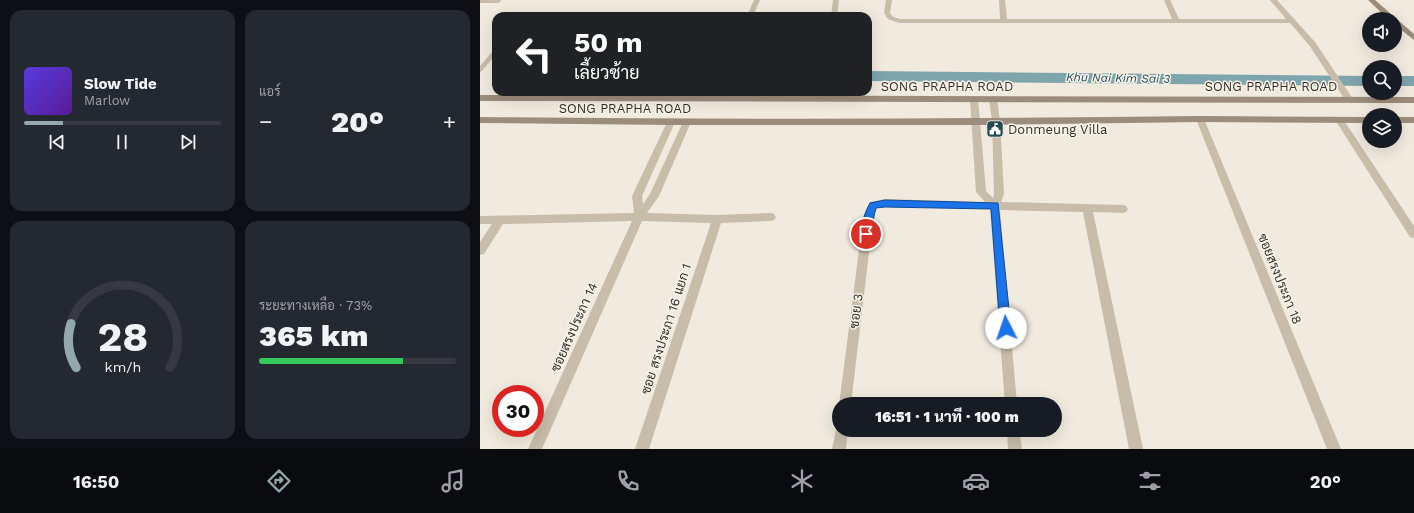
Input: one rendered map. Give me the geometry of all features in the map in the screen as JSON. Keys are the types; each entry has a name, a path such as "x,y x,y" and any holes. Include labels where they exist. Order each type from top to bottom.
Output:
{"main road":[{"path":"1371,0 1384,12"},
{"path":"1402,27 1414,38"},
{"name":"SONG PRAPHA ROAD","path":"480,98 588,96"},
{"name":"SONG PRAPHA ROAD","path":"858,96 974,99 1414,100"},
{"name":"SONG PRAPHA ROAD","path":"480,120 672,122 976,122 1200,119 1362,120"},
{"path":"1402,120 1414,120"}],"street":[{"path":"889,0 887,13 890,18 899,22 1291,21"},
{"path":"1002,0 1004,21"},
{"path":"1167,0 1176,21"},
{"path":"1273,0 1312,44 1349,99"},
{"path":"480,1 498,1"},
{"path":"974,99 981,192 995,206 1123,209"},
{"path":"993,99 996,121 999,194 995,206 1010,397"},
{"name":"ซอยสรงประภา 18","path":"1200,119 1334,449"},
{"path":"1340,121 1414,234"},
{"path":"639,217 637,196 672,122"},
{"name":"ซอยสรงประภา 14","path":"535,449 639,217 654,196 687,122"},
{"name":"ซอย 3","path":"846,397 868,219 873,205 885,203 995,206"},
{"path":"1087,209 1136,449"},
{"path":"480,220 639,217 771,218"},
{"name":"ซอย สรงประภา 16 แยก 1","path":"642,449 717,218"},
{"path":"480,251 500,220"},
{"path":"840,449 841,437"},
{"path":"1014,437 1015,449"}],"lane":[{"path":"752,12 757,0"},
{"path":"834,12 836,0"},
{"path":"480,70 492,56"}],"waterway":[{"name":"Khu Nai Kim Sai 3","path":"872,76 1362,81"},
{"name":"Khu Nai Kim Sai 3","path":"1402,81 1414,81"}],"place":[{"name":"Donmeung Villa","path":"995,129"}],"route":[{"path":"866,234 868,219 873,205 885,203 995,206 1006,328"}]}
